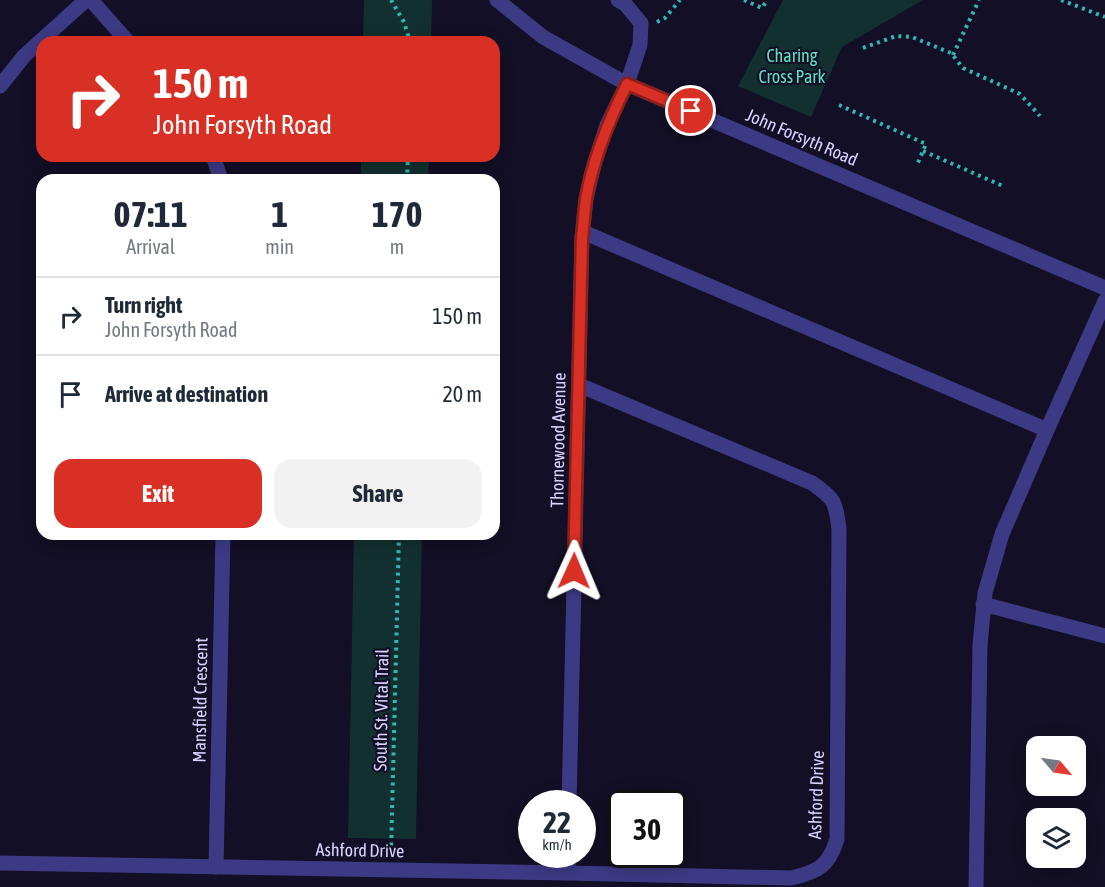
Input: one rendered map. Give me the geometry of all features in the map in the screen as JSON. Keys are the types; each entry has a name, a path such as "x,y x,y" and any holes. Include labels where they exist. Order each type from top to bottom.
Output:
{"street":[{"path":"46,36 86,0"},
{"path":"91,0 123,36"},
{"name":"John Forsyth Road","path":"497,0 543,37 627,84 1105,288"},
{"name":"Thornewood Avenue","path":"569,790 583,232 586,199 594,165 611,117 627,84 640,45 641,23 625,4 618,0"},
{"path":"0,86 24,56 36,45"},
{"path":"583,232 1047,430"},
{"path":"976,887 980,645 987,583 1002,534 1105,301"},
{"name":"Ashford Drive","path":"0,863 791,878 805,875 824,864 833,853 837,839 839,528 837,512 832,499 812,483 579,385"},
{"name":"Mansfield Crescent","path":"216,867 224,540"},
{"path":"983,604 1105,636"},
{"path":"568,868 568,873"}],"path":[{"path":"391,0 404,22 408,36"},
{"path":"656,22 664,18 680,0"},
{"path":"744,0 762,8 766,0"},
{"path":"953,55 979,0"},
{"path":"1062,0 1105,17"},
{"path":"862,48 896,36 912,37 953,55 963,68 1020,94 1040,116"},
{"path":"839,105 926,144 917,165"},
{"path":"923,151 1003,186"},
{"name":"South St. Vital Trail","path":"391,870 399,540"}],"green space":[{"path":"364,0 432,0 431,36 363,36"},
{"name":"Charing Cross Park","path":"783,0 923,0 842,47 811,117 738,86"},
{"path":"361,162 429,162 428,174 361,174"},
{"path":"354,540 422,540 416,839 348,838"}],"route":[{"path":"574,571 582,237 586,199 594,165 607,125 627,84 691,111"}]}
